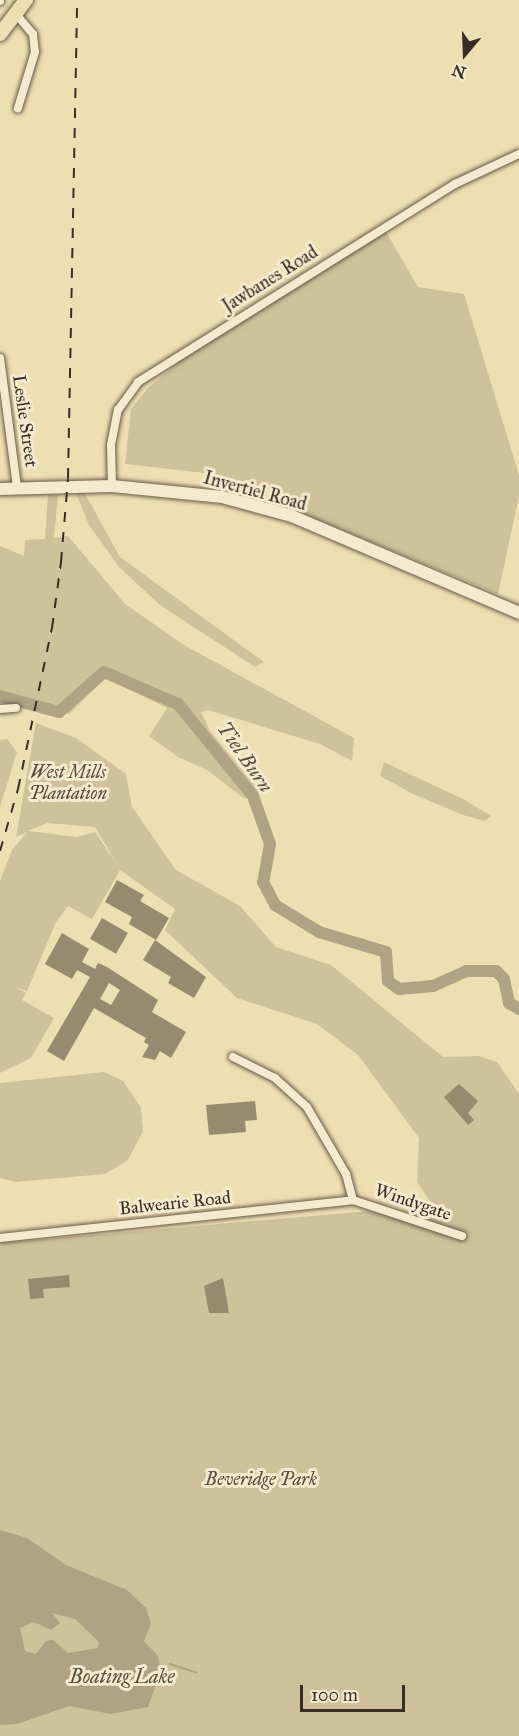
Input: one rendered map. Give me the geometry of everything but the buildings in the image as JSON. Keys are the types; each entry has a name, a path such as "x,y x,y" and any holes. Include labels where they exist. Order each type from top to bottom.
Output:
{"main road":[{"path":"0,34 26,0"},
{"name":"Invertiel Road","path":"0,489 112,486 222,497 292,516 519,613"}],"street":[{"path":"16,14 33,34 35,52 18,108"},
{"name":"Jawbanes Road","path":"112,486 111,445 118,410 138,382 455,184 519,154"},
{"name":"Leslie Street","path":"0,358 17,488"},
{"path":"0,709 16,708"},
{"path":"233,1057 275,1078 307,1107 346,1174 353,1200"},
{"name":"Windygate","path":"353,1200 462,1236"},
{"name":"Balwearie Road","path":"0,1238 353,1200"}],"green space":[{"path":"385,230 418,287 464,294 519,475 519,496 498,594 284,506 287,494 214,474 125,464 131,409 148,388 186,356"},
{"path":"84,492 120,557 264,662 255,667 160,605 119,567 89,525 76,493"},
{"path":"48,495 58,495 54,538 68,536 125,604 184,645 354,738 352,761 320,744 208,710 201,712 210,731 260,792 245,799 207,770 178,757 149,736 167,708 105,678 69,714 0,699 0,546 24,556 25,540 45,539"},
{"name":"Beveridge Park","path":"36,723 76,738 126,774 132,807 176,870 240,906 276,947 331,965 443,1057 479,1056 497,1062 519,1094 519,1736 0,1736 0,1243 370,1211 411,1221 431,1203 417,1182 419,1138 358,1055 317,1024 237,998 165,930 175,909 120,870 92,919 68,906 56,922 27,991 15,987 26,993 22,1000 54,1018 31,1058 0,1073 0,881 12,850 27,832 16,837","holes":["47,823 95,827 118,866 95,832 77,837 28,831"]},
{"path":"7,739 17,752 0,807 0,740"},
{"path":"384,762 465,800 491,816 485,821 463,815 413,794 380,776"},
{"path":"104,1072 123,1081 141,1108 143,1131 128,1160 105,1174 16,1182 0,1178 0,1083"}],"water":[{"name":"Boating Lake","path":"0,1530 27,1538 66,1565 127,1590 146,1608 151,1624 144,1641 158,1656 161,1671 148,1707 111,1714 69,1706 17,1724 0,1725","holes":["52,1613 75,1619 99,1642 98,1648 68,1653 53,1640 46,1641 36,1654 25,1651 20,1628 34,1622 51,1630 60,1623"]}],"waterway":[{"name":"Tiel Burn","path":"0,696 59,712 104,672 178,704 253,796 270,844 263,882 275,905 319,932 386,952 388,981 399,989 433,986 466,971 496,971 504,979 509,1003 519,1009"},
{"path":"170,1664 197,1673"}],"railway":[{"path":"0,851 18,789 52,628 61,562 68,478 77,0"}],"park label":[{"name":"West Mills Plantation","path":"68,783"}]}
